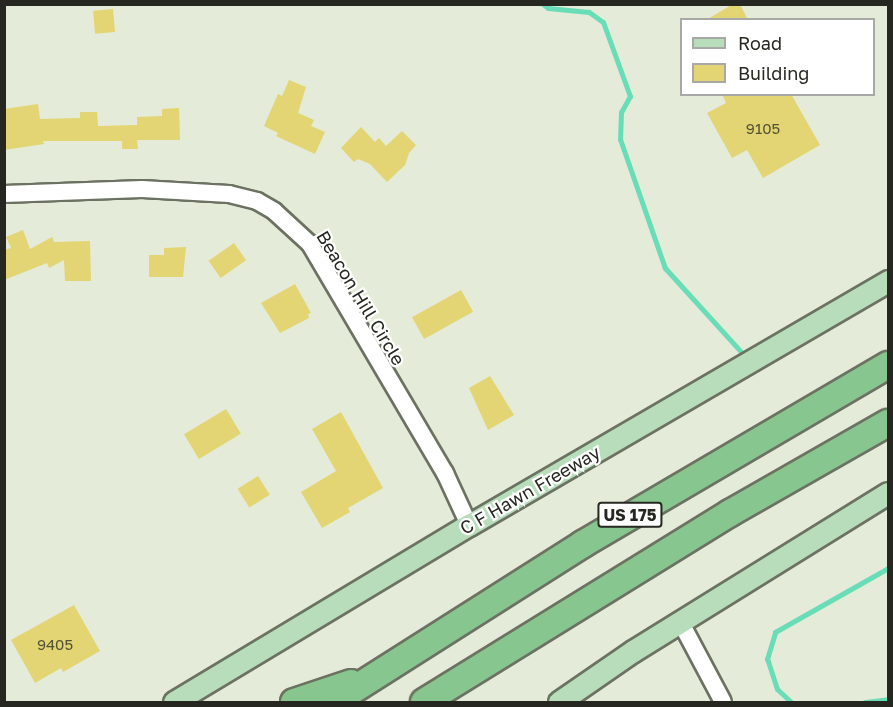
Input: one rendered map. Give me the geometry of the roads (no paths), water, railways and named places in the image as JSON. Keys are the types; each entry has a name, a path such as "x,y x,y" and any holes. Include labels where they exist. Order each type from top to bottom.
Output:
{"highway":[{"name":"US 175","path":"334,702 593,538 888,365"},
{"name":"US 175","path":"426,702 710,525 888,423"},
{"path":"294,702 377,674"}],"main road":[{"name":"C F Hawn Freeway","path":"174,702 469,525 888,281"},
{"path":"559,702 633,651 888,493"}],"street":[{"name":"Beacon Hill Circle","path":"4,194 142,189 229,194 257,201 274,211 310,244 445,473 469,525"},
{"path":"681,623 723,702"}],"waterway":[{"path":"543,4 548,8 589,12 603,22 630,96 621,112 620,139 665,268 742,353"},
{"path":"791,702 777,689 767,659 775,632 888,568"},
{"path":"865,702 888,699"}]}
